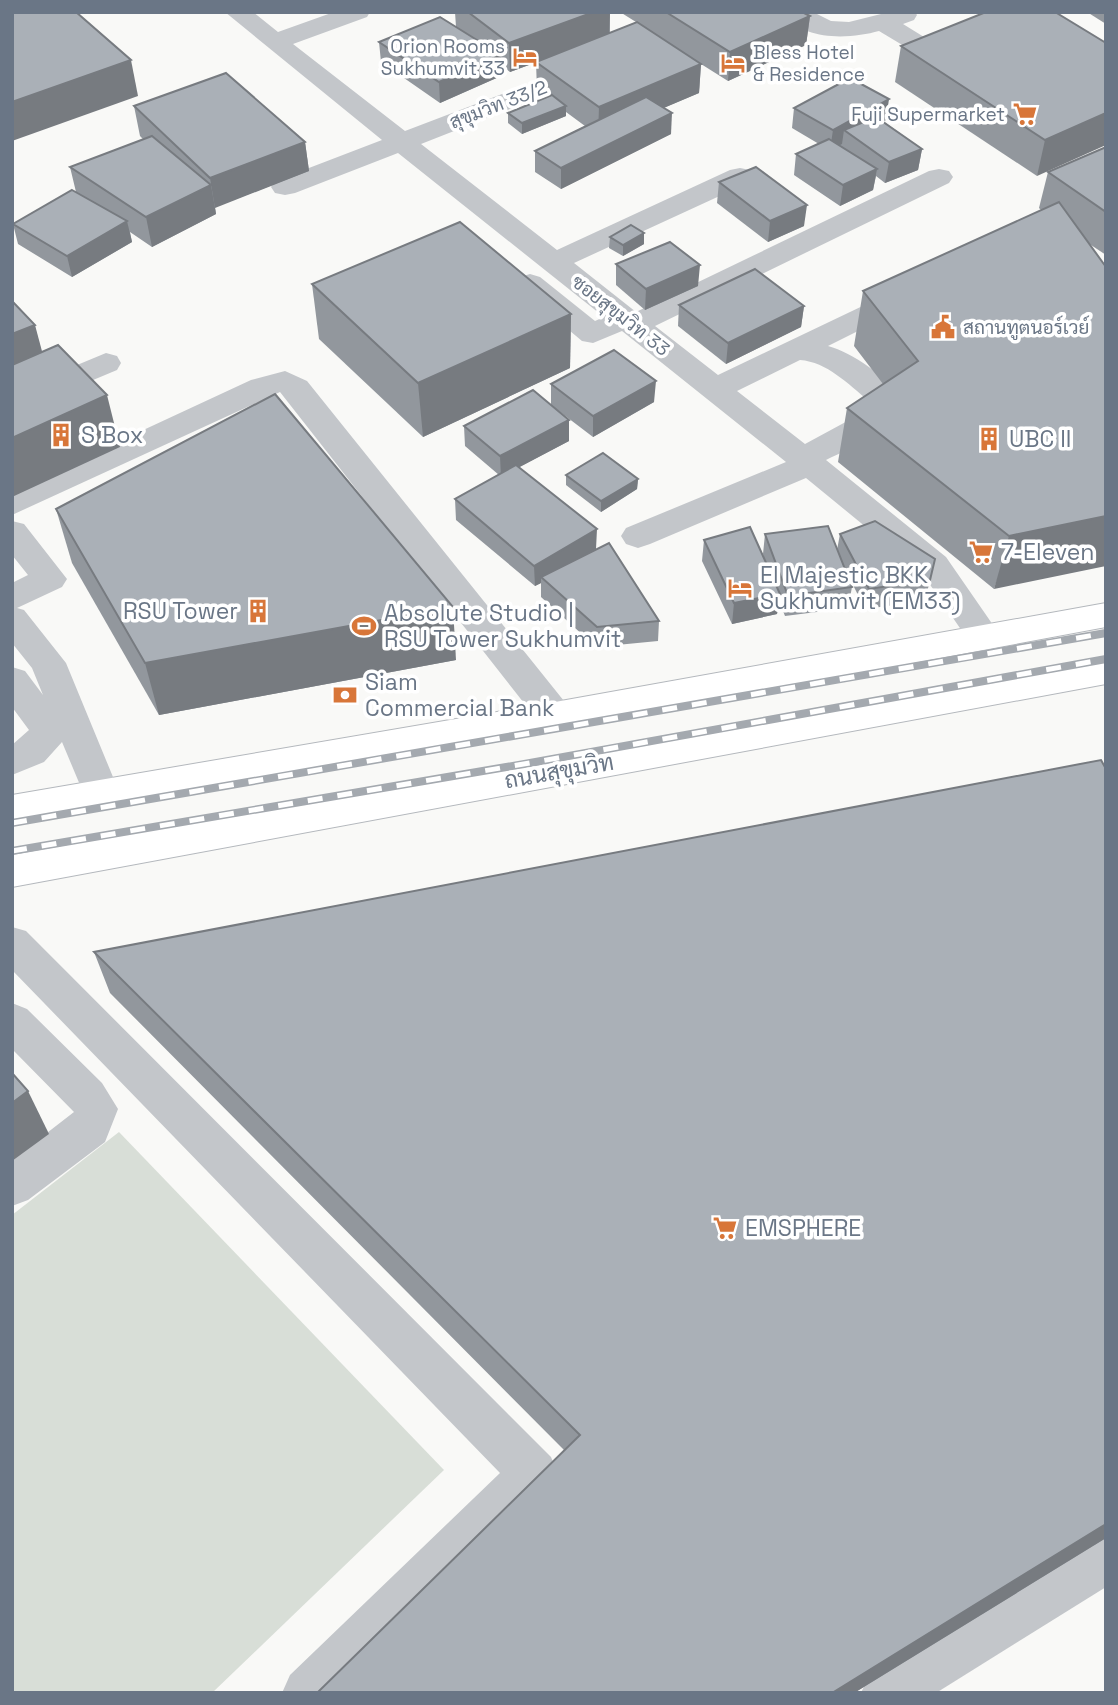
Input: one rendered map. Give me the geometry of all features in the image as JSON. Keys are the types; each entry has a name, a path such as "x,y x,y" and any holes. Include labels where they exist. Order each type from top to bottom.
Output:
{"main road":[{"path":"12,810 555,716 1106,615"},
{"name":"ถนนสุขุมวิท","path":"12,871 1106,671"},
{"path":"101,794 112,853"}],"street":[{"name":"ซอยสุขุมวิท 33","path":"237,12 629,321 723,385 811,457"},
{"path":"274,42 358,12"},
{"path":"795,12 805,20 845,33 914,12"},
{"path":"883,23 918,44 935,46 1018,12"},
{"name":"สุขุมวิท 33/2","path":"285,187 608,61"},
{"path":"554,262 740,176"},
{"path":"526,240 500,260 596,347 629,321 939,177"},
{"path":"723,385 927,286"},
{"path":"638,536 811,457 871,421 884,406 885,398 833,357 809,350 796,350"},
{"path":"12,404 106,363"},
{"path":"12,504 262,387 285,381 296,388 555,716"},
{"path":"811,457 934,565 985,638"},
{"path":"12,531 50,579 12,597"},
{"path":"12,619 48,663 101,794"},
{"path":"12,680 50,731 31,752 12,761"},
{"path":"12,943 534,1474 308,1693"},
{"path":"12,1021 97,1109 90,1128 12,1186"},
{"path":"887,1693 1106,1558"}],"shaded area":[{"path":"119,1132 444,1470 212,1693 12,1693 12,1215"}],"building":[{"path":"12,12 76,12 131,60 12,102"},
{"path":"468,12 594,12 509,43"},
{"path":"666,12 802,12 810,16 730,52"},
{"path":"986,12 1055,12 1106,43 1106,113 1045,140 901,46"},
{"path":"440,17 501,55 439,82 379,42"},
{"path":"637,22 701,64 599,107 536,62"},
{"path":"226,73 305,142 210,178 134,106"},
{"path":"850,78 889,99 833,130 794,108"},
{"path":"552,95 566,106 522,123 508,113"},
{"path":"646,97 672,113 561,168 535,151"},
{"path":"876,117 922,149 889,162 844,130"},
{"path":"152,136 211,185 146,217 70,167"},
{"path":"829,139 877,169 843,185 796,154"},
{"path":"1106,147 1106,212 1048,172"},
{"path":"756,167 807,205 770,221 719,182"},
{"path":"72,190 127,221 67,256 13,224"},
{"name":"UBC II","path":"1059,202 1106,267 1106,516 1009,536 847,408 918,361 863,291"},
{"path":"460,222 571,314 418,383 312,284"},
{"path":"631,225 644,233 623,245 610,237"},
{"path":"670,242 700,265 646,289 616,264"},
{"path":"755,269 804,306 728,343 679,305"},
{"path":"12,301 35,325 12,334"},
{"path":"58,345 107,395 12,438 12,365"},
{"path":"614,350 656,381 593,416 551,384"},
{"path":"533,390 569,420 500,456 464,426"},
{"name":"RSU Tower","path":"275,394 453,607 145,663 56,509"},
{"path":"603,453 638,479 601,501 566,475"},
{"path":"516,465 597,529 534,566 455,499"},
{"path":"875,521 935,559 930,580 869,589 840,534"},
{"path":"828,526 852,587 788,596 765,534"},
{"path":"750,527 780,594 734,603 704,540"},
{"path":"609,543 659,621 597,627 541,577"},
{"name":"EMSPHERE","path":"1101,760 1106,769 1106,1524 832,1693 317,1693 580,1435 94,952"},
{"path":"12,1073 28,1091 12,1103"}],"railway":[{"path":"12,823 1106,633"},
{"path":"12,851 530,763 1106,659"}],"place":[{"name":"Orion Rooms Sukhumvit 33","path":"525,57"},
{"name":"Bless Hotel & Residence","path":"733,63"},
{"name":"Fuji Supermarket","path":"1025,114"},
{"name":"สถานทูตนอร์เวย์","path":"943,327"},
{"name":"S Box","path":"61,435"},
{"name":"UBC II","path":"989,439"},
{"name":"7-Eleven","path":"981,552"},
{"name":"El Majestic BKK Sukhumvit (EM33)","path":"740,588"},
{"name":"RSU Tower","path":"258,611"},
{"name":"Absolute Studio | RSU Tower Sukhumvit","path":"364,626"},
{"name":"Siam Commercial Bank","path":"345,695"},
{"name":"EMSPHERE","path":"725,1228"}]}
